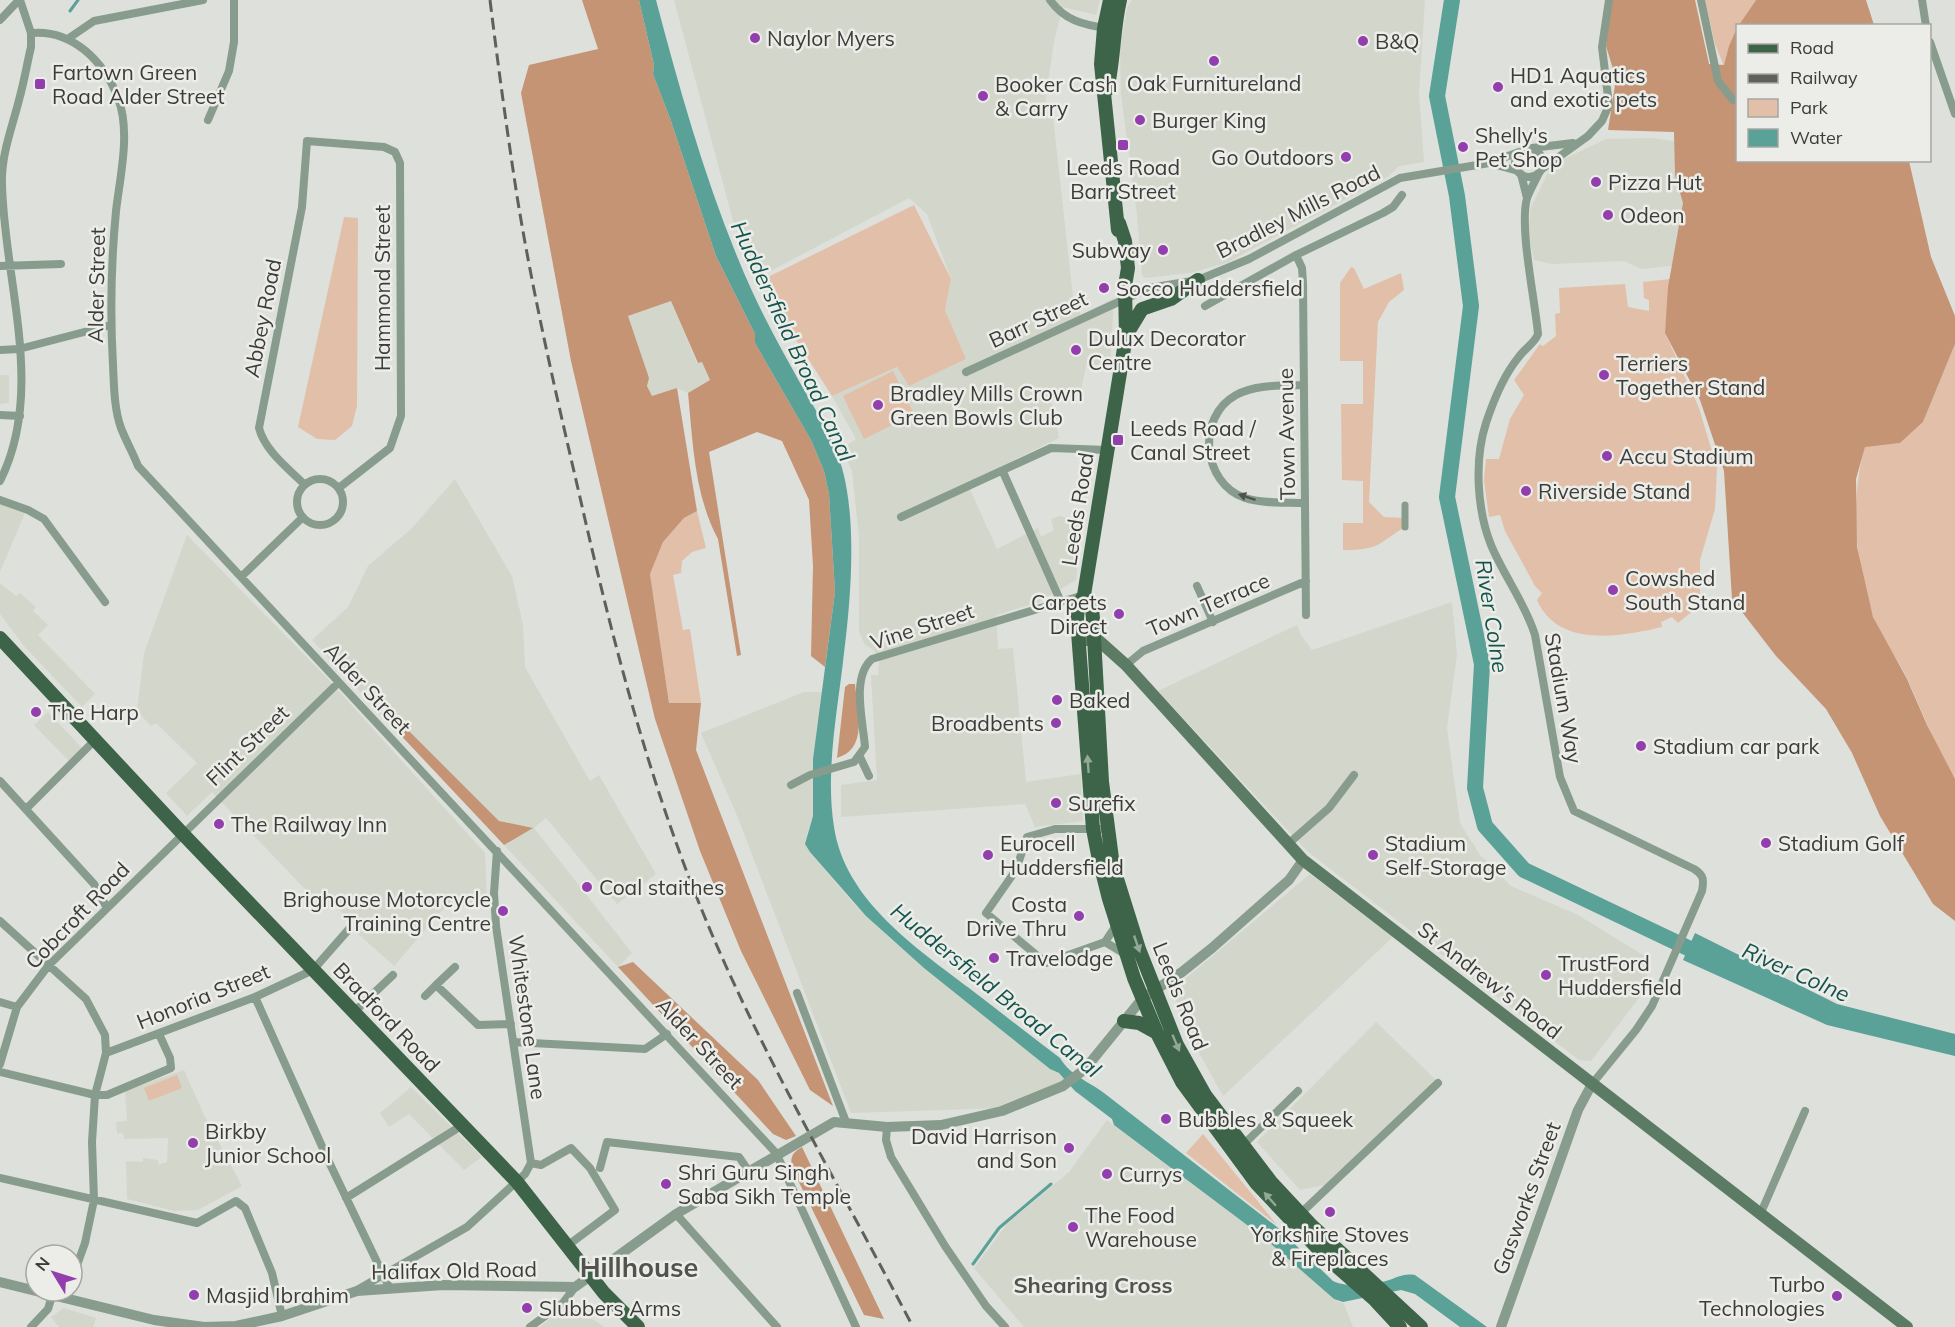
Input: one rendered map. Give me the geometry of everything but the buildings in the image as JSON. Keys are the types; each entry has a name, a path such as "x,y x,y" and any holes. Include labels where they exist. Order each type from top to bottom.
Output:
{"main road":[{"name":"Leeds Road","path":"1109,28 1110,0"},
{"name":"Leeds Road","path":"1120,0 1109,28 1101,64 1119,223 1117,244 1125,293 1126,336 1084,595 1078,607 1079,640 1100,829 1117,924 1142,999 1182,1082 1238,1149 1381,1296 1387,1312 1400,1327"},
{"path":"1126,336 1142,309 1171,299 1198,280"},
{"name":"Leeds Road","path":"1084,595 1092,608 1100,829 1154,989 1190,1073 1238,1149 1285,1215 1325,1256 1421,1327"},
{"name":"Bradford Road","path":"0,638 123,767 182,833 517,1182 604,1293 638,1327"},
{"path":"1079,640 1094,639"},
{"name":"St Andrew's Road","path":"1094,639 1126,664 1303,860 1907,1327"},
{"path":"1124,1021 1139,1023 1157,1033"}],"street":[{"path":"0,20 20,0 31,33 31,46 24,79 2,152 2,184 20,349 20,416 10,457 0,482"},
{"path":"31,33 55,34 69,38 94,21 203,0"},
{"path":"208,120 229,71 234,42 234,0"},
{"path":"1050,0 1060,15 1090,26 1109,28"},
{"name":"Bradley Mills Road","path":"1489,163 1532,177 1579,142 1602,121 1609,105 1602,47 1609,0"},
{"path":"1701,0 1718,81 1733,100"},
{"path":"1922,0 1926,24"},
{"name":"Alder Street","path":"69,38 85,50 104,72 119,99 124,127 111,262 111,325 115,391 120,427 144,475 497,851 776,1154 856,1327"},
{"path":"1931,48 1955,114"},
{"path":"1718,81 1727,75"},
{"name":"Abbey Road","path":"305,485 272,452 261,438 259,428 302,207 307,141"},
{"name":"Hammond Street","path":"307,141 384,147 395,152 400,163 401,416 390,448 340,487"},
{"name":"Bradley Mills Road","path":"1125,293 1198,280 1249,259 1400,178 1489,163 1531,148 1561,147 1579,142"},
{"path":"1531,148 1541,155 1540,171"},
{"path":"1519,152 1515,163 1519,173"},
{"name":"Stadium Way","path":"1527,198 1540,171"},
{"name":"Stadium Way","path":"1519,173 1527,198 1525,235 1538,334 1516,359 1486,424 1480,455 1479,486 1485,525 1491,544 1529,616 1535,635 1560,777 1574,811 1701,874 1704,880 1702,891 1652,1006 1592,1084"},
{"path":"1205,306 1296,255 1383,213 1393,207 1402,195"},
{"name":"Town Avenue","path":"1296,255 1302,268 1306,615"},
{"path":"0,266 61,264"},
{"name":"Barr Street","path":"966,372 1125,293"},
{"path":"0,350 20,349 111,325"},
{"path":"1304,385 1256,387 1236,395 1219,408 1210,430 1209,451 1214,470 1226,486 1245,498 1305,503"},
{"path":"0,415 20,416"},
{"path":"901,517 1051,448 1108,450"},
{"path":"1003,472 1060,600"},
{"path":"318,478 326,479 340,487 343,503 336,518 326,524 317,525 303,517 297,503 298,495 305,485 318,478"},
{"path":"0,500 28,510 44,519 105,602"},
{"path":"1405,505 1406,527"},
{"path":"241,577 303,517"},
{"name":"Town Terrace","path":"1126,664 1143,651 1306,581"},
{"path":"1197,586 1213,622"},
{"name":"Vine Street","path":"860,757 865,747 860,678 864,665 872,659 1060,600 1084,595"},
{"name":"Flint Street","path":"182,833 338,683"},
{"path":"27,808 98,741"},
{"path":"791,785 810,775 854,762 860,757 869,776"},
{"path":"1288,844 1329,808 1354,775"},
{"path":"0,781 94,884 107,908"},
{"path":"1100,829 1055,829 1027,837 1016,870 986,913 1046,963 1105,942 1117,924"},
{"name":"Cobcroft Road","path":"0,1064 17,1007 48,966 182,833"},
{"name":"Whitestone Lane","path":"497,851 494,892 496,926 531,1163"},
{"path":"530,1327 563,1303 575,1287 590,1274 676,1214 834,1122 887,1127 941,1125 1002,1111 1063,1086 1085,1069 1142,999 1182,972 1289,880 1303,860"},
{"path":"1289,880 1310,872 1322,875"},
{"path":"0,921 86,999 96,1014 105,1035 106,1053 95,1095 92,1142 94,1200 84,1246"},
{"path":"313,970 349,929"},
{"path":"1105,942 1127,956"},
{"path":"425,996 455,968"},
{"name":"Honoria Street","path":"106,1053 255,997 313,970"},
{"path":"354,1012 393,975"},
{"path":"436,986 478,1025 511,1024"},
{"path":"797,993 846,1122"},
{"path":"255,997 346,1198 390,1288"},
{"path":"0,1002 17,1007"},
{"path":"0,1072 95,1095 107,1095 169,1071 172,1063 159,1034"},
{"path":"513,1042 645,1049 667,1034"},
{"path":"1300,1214 1438,1083"},
{"name":"Gasworks Street","path":"1502,1326 1571,1129 1592,1084"},
{"path":"1238,1149 1298,1091"},
{"path":"1760,1215 1805,1111"},
{"path":"346,1198 461,1126"},
{"path":"887,1127 886,1140 891,1157 951,1255 986,1306 1005,1327"},
{"path":"600,1168 607,1142 739,1157 748,1170"},
{"path":"357,1291 467,1227 517,1182 531,1163 541,1165 571,1148 590,1168 615,1209 567,1246"},
{"path":"0,1178 197,1223 236,1201 245,1208 272,1273 286,1315"},
{"path":"676,1214 777,1327"},
{"name":"Halifax Old Road","path":"0,1282 24,1287"},
{"name":"Halifax Old Road","path":"84,1301 154,1320 204,1327 236,1326 286,1315 357,1291 443,1285 575,1287"},
{"path":"31,1327 54,1303"}],"shaded area":[{"path":"582,0 639,0 654,65 653,74 716,256 755,334 755,343 811,440 824,471 829,494 835,592 825,667 811,656 813,566 809,500 782,441 757,432 709,452 741,655 737,656 718,539 699,486 691,431 688,393 710,380 702,362 698,363 671,301 628,316 649,378 647,386 652,396 677,388 697,511 684,518 663,542 650,574 669,703 701,703 696,750 833,1106 810,1090 741,951 700,851 655,719 571,361 521,93 529,65 598,49"},
{"path":"674,0 1100,0 1096,15 1063,7 1054,41 1043,118 1053,117 1073,297 1081,315 1114,298 1110,368 1087,363 1079,397 1051,400 1059,438 967,483 997,549 1038,528 1041,537 1054,530 1051,519 1059,516 1083,522 1076,580 1039,602 996,615 998,649 1013,648 1026,782 1081,774 1083,821 1035,827 1025,804 841,817 841,785 877,780 871,675 878,675 879,661 874,650 865,645 859,632 859,537 852,471 842,449 856,439 832,396 897,367 909,386 966,359 945,310 951,279 927,214 909,198 763,275 733,221"},
{"path":"1132,0 1425,0 1419,93 1424,162 1399,166 1389,176 1226,263 1190,273 1145,278 1142,275 1136,206 1121,95 1120,49 1127,8"},
{"path":"1611,0 1695,0 1709,64 1724,65 1736,30 1736,162 1909,162 1931,257 1955,316 1955,344 1923,422 1900,443 1865,447 1856,479 1857,547 1873,617 1907,679 1927,725 1955,779 1955,921 1933,904 1880,816 1852,753 1826,709 1776,656 1732,599 1724,471 1700,400 1665,333 1668,287 1683,203 1675,175 1674,132 1608,130 1616,79 1606,46"},
{"path":"1756,0 1866,0 1874,24 1740,24"},
{"path":"1652,138 1680,142 1691,202 1680,265 1641,269 1624,261 1552,264 1534,260 1528,233 1531,207 1549,171 1564,159 1606,139"},
{"path":"671,301 697,363 702,362 710,380 688,393 677,388 652,397 628,316"},
{"path":"0,375 9,375 9,403 0,404"},
{"path":"455,479 512,576 523,625 525,667 590,781 599,775 656,874 617,904 546,818 534,828 632,953 618,967 504,845 532,828 499,821 410,732 393,727 312,640 348,607 368,566 411,529"},
{"path":"0,504 25,513 0,572"},
{"path":"187,535 327,678 485,853 487,904 444,908 394,966 356,932 356,925 333,904 326,911 212,792 187,816 166,793 197,763 156,723 151,726 137,711 144,653"},
{"path":"0,583 16,596 20,593 36,607 33,611 48,625 38,635 95,694 82,707 24,646 0,614"},
{"path":"1452,602 1457,655 1447,728 1460,823 1480,855 1511,886 1578,915 1651,960 1642,994 1591,1061 1579,1060 1307,851 1158,691 1297,625 1312,650"},
{"path":"855,684 859,727 854,746 837,758 845,687"},
{"path":"804,692 822,692 813,759 813,816 807,834 810,852 853,903 892,940 1050,1069 1069,1079 1004,1108 851,1113 738,818 701,733"},
{"path":"48,712 82,748 69,761 34,725"},
{"path":"393,727 410,732 499,821 533,828 504,845"},
{"path":"1310,874 1393,937 1223,1096 1187,1031 1172,990"},
{"path":"633,962 758,1080 796,1136 786,1140 773,1134 618,967"},
{"path":"1376,1022 1436,1080 1325,1185 1300,1190 1257,1142"},
{"name":"Birkby Junior School","path":"184,1070 204,1115 242,1186 198,1210 174,1211 127,1199 126,1161 143,1162 143,1158 158,1160 158,1165 167,1162 168,1138 124,1139 123,1133 117,1134 116,1122 127,1121 125,1091"},
{"path":"411,1087 482,1157 464,1170 409,1114 389,1127 380,1113"},
{"path":"1107,1120 1263,1237 1334,1299 1344,1304 1353,1327 1024,1327 974,1268 1007,1224 1069,1172"},
{"path":"802,1147 884,1319 864,1315 792,1168 792,1156"},
{"path":"567,1305 597,1322 604,1327 540,1327"},
{"path":"64,1308 96,1318 93,1327 59,1327 51,1317"}],"green space":[{"path":"1705,0 1756,0 1741,24 1736,24 1736,33 1724,66 1715,44"},
{"path":"914,205 951,279 945,310 966,359 909,386 897,367 832,396 780,315 768,277"},
{"path":"344,217 358,218 357,406 352,426 335,440 317,439 298,427"},
{"path":"1351,267 1354,268 1364,289 1401,273 1404,290 1389,302 1378,322 1369,502 1384,517 1406,518 1405,527 1377,545 1364,549 1343,550 1343,523 1363,523 1363,481 1342,480 1341,404 1363,404 1363,361 1340,361 1340,283"},
{"name":"Accu Stadium","path":"1670,279 1665,333 1699,408 1717,468 1715,509 1700,560 1700,605 1678,623 1672,617 1661,622 1662,627 1645,631 1610,636 1575,632 1559,626 1547,615 1537,600 1542,593 1535,586 1505,531 1500,515 1489,517 1484,480 1486,459 1499,459 1510,419 1524,395 1514,380 1540,344 1543,346 1556,336 1555,314 1560,313 1559,288 1625,284 1628,307 1649,311 1649,300 1644,298 1643,282"},
{"path":"1955,344 1955,779 1908,680 1880,633 1873,616 1858,553 1856,510 1857,488 1865,446 1900,443 1923,422"},
{"name":"Bradley Mills Crown Green Bowls Club","path":"893,371 914,414 864,439 843,396"},
{"path":"697,511 706,548 692,552 682,561 681,573 673,575 683,630 690,629 701,703 669,703 650,574 663,542 684,518"},
{"path":"177,1075 182,1088 149,1101 144,1088"},
{"path":"1203,1134 1277,1225 1186,1153"}],"water":[{"path":"639,0 656,0 698,147 737,257 769,325 829,434 842,468 850,512 851,560 847,631 833,740 831,784 834,827 841,853 852,877 885,920 905,938 1060,1058 1075,1074 1104,1093 1277,1227 1333,1281 1359,1285 1386,1281 1403,1275 1415,1275 1487,1327 1460,1327 1415,1294 1401,1290 1343,1302 1334,1299 1263,1237 1114,1125 1112,1119 1075,1091 1059,1073 1050,1069 924,968 866,916 810,852 805,844 813,816 813,759 835,592 829,494 824,471 811,440 755,343 755,334 716,256 653,74 654,65"},
{"path":"1695,933 1837,1004 1955,1034 1955,1056 1827,1025 1683,960"}],"waterway":[{"path":"70,11 78,0"},
{"name":"River Colne","path":"1452,0 1437,96 1457,196 1471,306 1447,497 1482,664 1475,788 1485,826 1524,870 1707,957"},
{"path":"973,1264 999,1228 1051,1184"}],"railway":[{"path":"490,0 517,196 545,344 607,613 658,791 725,964 792,1101 913,1327"}],"place":[{"name":"Naylor Myers","path":"755,38"},
{"name":"B&Q","path":"1363,41"},
{"name":"Oak Furnitureland","path":"1214,61"},
{"name":"Fartown Green Road Alder Street","path":"40,84"},
{"name":"HD1 Aquatics and exotic pets","path":"1498,87"},
{"name":"Booker Cash & Carry","path":"983,96"},
{"name":"Burger King","path":"1140,120"},
{"name":"Leeds Road Barr Street","path":"1123,145"},
{"name":"Shelly's Pet Shop","path":"1463,147"},
{"name":"Go Outdoors","path":"1346,157"},
{"name":"Pizza Hut","path":"1596,182"},
{"name":"Odeon","path":"1608,215"},
{"name":"Subway","path":"1163,250"},
{"name":"Socco Huddersfield","path":"1104,288"},
{"name":"Dulux Decorator Centre","path":"1076,350"},
{"name":"Terriers Together Stand","path":"1604,375"},
{"name":"Bradley Mills Crown Green Bowls Club","path":"878,405"},
{"name":"Leeds Road / Canal Street","path":"1118,440"},
{"name":"Accu Stadium","path":"1607,456"},
{"name":"Riverside Stand","path":"1526,491"},
{"name":"Cowshed South Stand","path":"1613,590"},
{"name":"Carpets Direct","path":"1119,614"},
{"name":"Baked","path":"1057,700"},
{"name":"The Harp","path":"36,712"},
{"name":"Broadbents","path":"1056,723"},
{"name":"Stadium car park","path":"1641,746"},
{"name":"Surefix","path":"1056,803"},
{"name":"The Railway Inn","path":"219,824"},
{"name":"Stadium Golf","path":"1766,843"},
{"name":"Eurocell Huddersfield","path":"988,855"},
{"name":"Stadium Self-Storage","path":"1373,855"},
{"name":"Coal staithes","path":"587,887"},
{"name":"Brighouse Motorcycle Training Centre","path":"503,911"},
{"name":"Costa Drive Thru","path":"1079,916"},
{"name":"Travelodge","path":"994,958"},
{"name":"TrustFord Huddersfield","path":"1546,975"},
{"name":"Bubbles & Squeek","path":"1166,1119"},
{"name":"Birkby Junior School","path":"193,1143"},
{"name":"David Harrison and Son","path":"1069,1148"},
{"name":"Currys","path":"1107,1174"},
{"name":"Shri Guru Singh Saba Sikh Temple","path":"666,1184"},
{"name":"Yorkshire Stoves & Fireplaces","path":"1330,1212"},
{"name":"The Food Warehouse","path":"1073,1227"},
{"name":"Masjid Ibrahim","path":"194,1295"},
{"name":"Turbo Technologies","path":"1837,1296"},
{"name":"Slubbers Arms","path":"527,1308"}],"district":[{"name":"Hillhouse","path":"639,1267"},
{"name":"Shearing Cross","path":"1093,1285"}],"water label":[{"name":"Huddersfield Broad Canal","path":"793,341"},
{"name":"Huddersfield Broad Canal","path":"996,990"}]}
